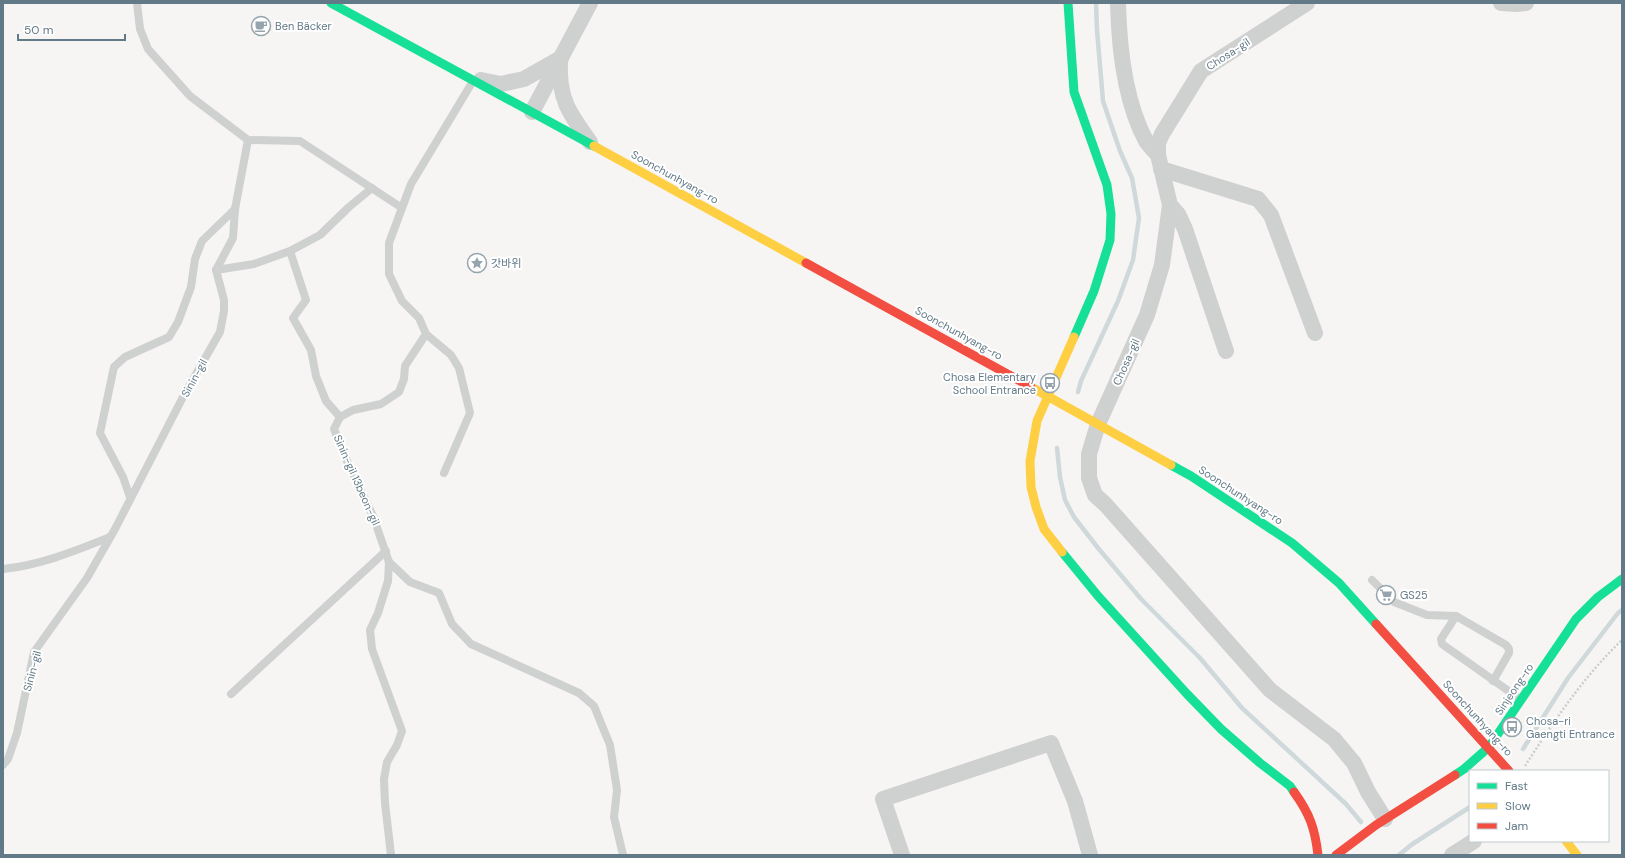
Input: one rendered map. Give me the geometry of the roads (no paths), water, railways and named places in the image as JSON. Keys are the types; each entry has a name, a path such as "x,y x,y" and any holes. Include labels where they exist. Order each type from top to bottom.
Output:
{"main road":[{"name":"Soonchunhyang-ro","path":"331,3 594,146 1191,476 1292,543 1339,583 1489,747 1508,770"},
{"path":"1068,3 1074,92 1107,185 1111,214 1110,240 1094,291 1037,421 1030,462 1031,487 1036,507 1044,529 1098,596 1187,694 1221,729 1260,763 1290,786 1305,807 1315,832 1318,855"},
{"name":"Sinjeong-ro","path":"1336,855 1385,819 1464,769 1489,747 1576,619 1592,600 1611,585 1622,579"},
{"path":"1567,842 1577,855"}],"street":[{"path":"532,112 590,3"},
{"path":"1118,3 1119,30 1131,104 1147,142 1159,162 1170,205 1178,214 1185,229 1226,351"},
{"name":"Chosa-gil","path":"1159,162 1158,143 1162,134 1201,71 1307,3"},
{"path":"1501,3 1526,3"},
{"path":"471,79 501,84 524,79 561,58"},
{"path":"561,58 559,78 563,96 572,118 594,146"},
{"path":"1159,162 1258,199 1271,215 1315,333"},
{"name":"Chosa-gil","path":"1170,205 1162,265 1147,315 1098,424 1089,454 1089,478 1095,494 1270,690 1334,739 1354,763 1368,792 1385,819"},
{"path":"902,855 882,799 1051,743 1075,801 1090,855"},
{"path":"1452,855 1472,842"}],"lane":[{"path":"137,3 140,29 148,49 190,96 248,140 300,141 402,208"},
{"path":"444,473 470,413 459,368 451,355 426,334 418,318 402,301 389,274 389,243 411,184 471,79"},
{"path":"216,270 233,238 235,209 248,140"},
{"path":"216,270 254,264 290,251 320,235 349,207 372,188"},
{"path":"130,497 123,477 100,433 114,367 125,356 169,337 178,322 191,287 195,259 202,241 235,209"},
{"path":"290,251 306,300 294,318 312,350 316,376 326,401 340,417"},
{"name":"Sinin-gil","path":"3,765 8,759 17,733 34,652 87,578 184,395 220,332 224,311 224,300 216,270"},
{"name":"Sinin-gil 13beon-gil","path":"391,855 384,779 387,762 398,745 402,731 372,649 370,630 378,613 388,581 389,562 373,516 346,459 334,429 340,417 353,410 381,404 399,392 404,379 405,366 426,334"},
{"path":"3,569 24,566 62,556 110,537"},
{"path":"231,694 386,551"},
{"path":"389,562 410,582 439,593 452,624 471,644 578,693 594,706 610,745 617,790 614,818 623,855"},
{"path":"1372,580 1394,602 1427,615 1456,616 1509,649 1509,653 1493,681"},
{"path":"1456,616 1441,641 1493,681 1521,700"}],"waterway":[{"path":"1078,392 1081,381 1118,301 1133,260 1139,218 1132,178 1120,151 1103,101 1096,3"},
{"path":"1057,448 1060,477 1065,500 1074,517 1098,548 1141,599 1200,658 1242,708 1346,804 1361,822"},
{"path":"1523,749 1568,678 1618,613 1622,610"},
{"path":"1399,855 1411,845 1469,808"}],"place":[{"name":"Ben Bäcker","path":"261,26"},
{"name":"갓바위","path":"477,263"},
{"name":"Chosa Elementary School Entrance","path":"1050,383"},
{"name":"GS25","path":"1386,595"},
{"name":"Chosa-ri Gaengti Entrance","path":"1512,727"}]}
